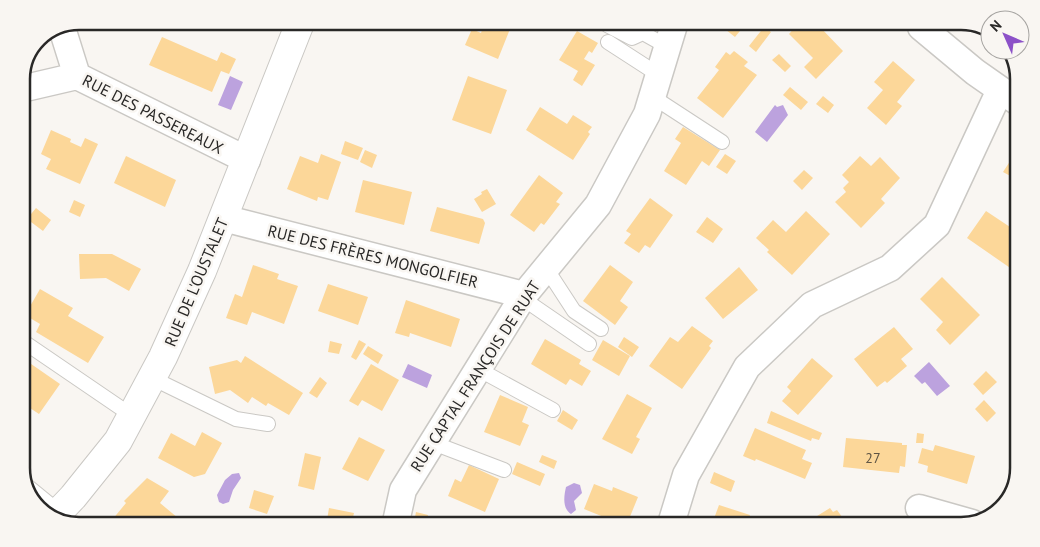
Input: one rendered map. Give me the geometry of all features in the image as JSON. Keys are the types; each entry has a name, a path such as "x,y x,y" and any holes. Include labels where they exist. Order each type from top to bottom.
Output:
{"street":[{"name":"RUE DE L'OUSTALET","path":"58,512 118,440 152,378 198,279 297,30"},
{"path":"673,517 686,475 747,367 812,305 890,268 937,225 1009,96 925,30"},
{"name":"RUE DES PASSEREAUX","path":"64,33 77,76 247,160"},
{"name":"RUE CAPTAL FRANÇOIS DE RUAT","path":"397,517 403,490 523,296 598,205 647,114 671,36"},
{"path":"30,87 77,76"},
{"name":"RUE DES FRÈRES MONGOLFIER","path":"223,218 523,296"},
{"path":"920,508 951,517"}],"lane":[{"path":"617,30 632,38 643,33 671,36"},
{"path":"608,42 722,142"},
{"path":"546,268 574,310 601,329"},
{"path":"523,296 589,344"},
{"path":"30,346 131,415"},
{"path":"478,369 553,410"},
{"path":"152,378 236,419 268,424"},
{"path":"433,442 504,470"}],"shaded area":[{"path":"230,76 243,82 231,110 218,105"},
{"path":"775,105 777,107 783,105 788,115 767,142 755,132"},
{"path":"929,362 950,386 937,396 925,382 922,384 914,376"},
{"path":"408,364 432,375 427,388 402,377"},
{"path":"239,473 241,478 233,490 229,502 223,504 219,502 217,495 225,480 232,474"},
{"path":"574,483 580,485 582,493 574,501 576,510 571,514 566,509 564,502 566,487"}],"building":[{"path":"472,30 481,33 482,30 510,30 498,59 465,45"},
{"path":"726,30 741,30 735,37"},
{"path":"762,30 771,32 756,52 749,46"},
{"path":"792,30 823,30 843,51 816,79 804,67 813,58 789,34"},
{"path":"577,31 598,43 592,53 589,51 584,59 595,65 582,86 573,80 578,71 559,60"},
{"path":"162,37 217,61 221,52 236,59 229,74 221,71 212,92 149,65"},
{"path":"734,51 748,62 744,66 757,75 723,118 697,98 719,70 715,67 726,52 730,55"},
{"path":"779,54 791,66 785,72 772,60"},
{"path":"893,61 915,80 897,102 902,106 886,125 867,108 883,90 874,82"},
{"path":"468,76 507,90 491,134 452,120"},
{"path":"790,87 808,102 801,110 783,95"},
{"path":"823,96 834,105 828,113 816,104"},
{"path":"540,107 567,124 573,115 592,127 588,132 590,134 573,160 526,130"},
{"path":"683,127 720,150 709,166 702,161 686,185 664,171 681,143 675,139"},
{"path":"51,130 71,139 70,142 81,147 85,138 98,144 80,184 46,169 51,159 41,154"},
{"path":"345,141 363,148 358,160 341,154"},
{"path":"365,150 377,155 372,168 360,162"},
{"path":"321,154 341,162 328,200 318,197 317,201 287,189 300,156 318,163"},
{"path":"725,154 736,161 727,174 716,167"},
{"path":"126,156 176,180 165,207 114,183"},
{"path":"860,156 871,166 880,157 900,178 881,199 885,203 861,228 835,202 846,192 843,188 849,182 842,175"},
{"path":"1010,161 1010,176 1003,172"},
{"path":"804,170 813,178 802,190 793,181"},
{"path":"539,175 563,193 556,202 560,204 544,225 541,223 534,232 510,215"},
{"path":"363,180 412,192 404,225 355,212"},
{"path":"487,189 496,204 482,212 474,199"},
{"path":"650,198 673,215 650,248 645,245 639,253 624,243 631,234 626,231"},
{"path":"74,200 85,205 80,217 69,212"},
{"path":"437,207 483,219 485,223 479,244 430,231"},
{"path":"36,208 51,220 43,231 30,221 30,215"},
{"path":"806,211 830,234 792,275 767,252 769,250 756,238 773,220 786,232"},
{"path":"986,211 1010,227 1010,268 967,238"},
{"path":"707,217 723,229 713,243 696,232"},
{"path":"79,254 112,254 141,269 129,291 106,278 80,279"},
{"path":"253,265 279,274 277,279 298,286 284,324 252,312 247,325 226,318 235,294 242,297"},
{"path":"610,265 633,282 620,301 628,307 615,325 583,301"},
{"path":"739,267 758,290 723,319 705,298"},
{"path":"942,277 980,315 950,345 936,330 943,322 920,299"},
{"path":"328,284 368,297 358,325 318,311"},
{"path":"40,289 73,308 68,316 104,337 88,363 36,332 40,324 30,318 30,306"},
{"path":"406,300 460,319 451,347 410,333 409,337 395,333"},
{"path":"692,326 713,341 709,346 711,348 682,389 649,366 670,337 678,342"},
{"path":"894,327 913,349 901,359 907,366 887,383 885,381 877,387 854,359"},
{"path":"624,337 639,347 632,357 618,347"},
{"path":"545,339 581,360 579,364 591,371 582,386 570,379 566,385 531,364"},
{"path":"359,340 366,344 356,360 351,357"},
{"path":"603,340 630,356 619,376 592,360"},
{"path":"330,341 342,344 339,354 328,352"},
{"path":"368,346 383,355 378,364 363,354"},
{"path":"245,356 303,393 289,415 268,403 266,406 252,397 248,403 230,390 215,394 209,367 237,360 241,363"},
{"path":"812,358 833,376 798,415 782,401 791,391 787,387"},
{"path":"30,363 60,384 39,414 30,408"},
{"path":"371,364 399,380 382,411 362,400 358,406 349,401"},
{"path":"986,371 997,382 983,395 973,384"},
{"path":"320,377 327,383 317,398 309,393"},
{"path":"627,394 652,408 636,437 640,439 632,454 602,439"},
{"path":"500,395 528,407 522,422 529,425 520,446 484,432"},
{"path":"984,400 996,413 987,422 975,409"},
{"path":"563,410 578,420 572,430 557,421"},
{"path":"771,411 822,433 819,440 812,438 811,441 767,423"},
{"path":"755,428 806,450 802,459 812,463 805,479 756,459 755,461 743,456"},
{"path":"202,432 222,443 205,474 194,477 158,458 171,433 195,446"},
{"path":"917,433 924,434 923,443 916,443"},
{"path":"359,437 385,450 368,481 342,469"},
{"path":"846,438 907,445 905,467 900,466 899,473 843,467"},
{"path":"935,445 975,456 967,484 927,472 928,466 918,463 922,448 933,451"},
{"path":"305,453 321,457 314,490 298,486"},
{"path":"542,455 557,461 554,469 539,462"},
{"path":"517,462 545,474 540,486 512,474"},
{"path":"469,465 499,479 485,512 448,496 455,479 461,482"},
{"path":"714,472 735,481 731,492 710,483"},
{"path":"147,478 169,491 160,503 177,517 114,517 126,503 124,501"},
{"path":"594,484 612,491 613,487 638,497 630,517 604,517 584,509"},
{"path":"254,490 274,496 267,514 249,508"},
{"path":"719,505 750,515 749,517 715,517"},
{"path":"329,508 354,513 353,517 328,517"},
{"path":"830,508 833,512 837,510 842,517 815,517"},
{"path":"416,512 428,515 428,517 415,517"}]}
